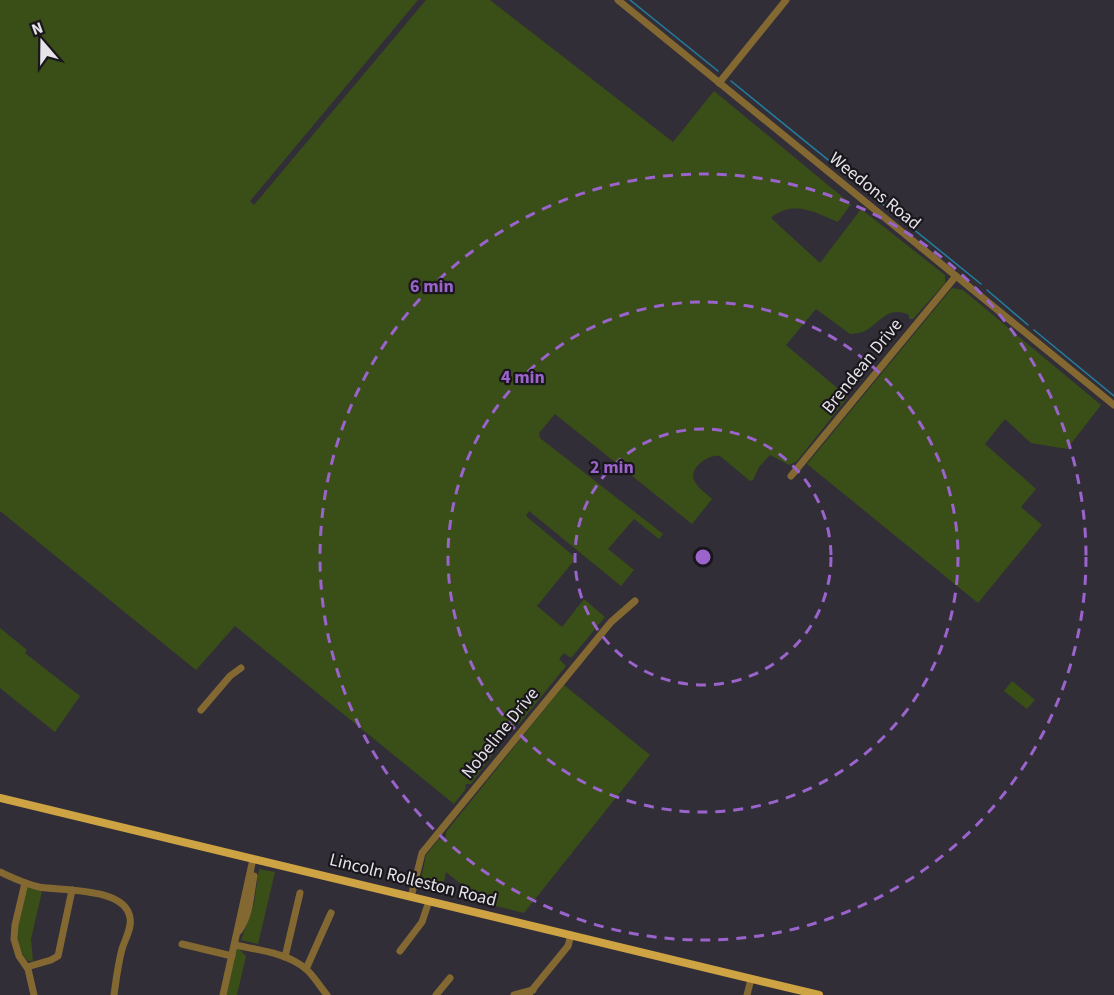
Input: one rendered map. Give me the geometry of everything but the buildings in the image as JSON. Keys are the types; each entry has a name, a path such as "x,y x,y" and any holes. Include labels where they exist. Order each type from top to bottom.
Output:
{"main road":[{"name":"Lincoln Rolleston Road","path":"0,798 819,995"}],"street":[{"name":"Weedons Road","path":"618,0 1114,405"},
{"path":"719,83 786,0"},
{"name":"Brendean Drive","path":"791,476 956,276"},
{"name":"Nobeline Drive","path":"411,897 422,853 611,622 635,601"},
{"path":"201,710 230,676 241,668"},
{"path":"223,995 237,933 244,924 250,907 255,859"},
{"path":"0,872 25,883 114,898 123,904 129,914 130,925 119,963 114,995"},
{"path":"25,883 14,939 27,967 34,995"},
{"path":"27,967 57,956 72,890"},
{"path":"285,957 300,892"},
{"path":"400,951 422,922 429,901"},
{"path":"306,969 331,913"},
{"path":"514,995 530,992 567,946 571,935"},
{"path":"182,944 232,956"},
{"path":"235,945 285,957 306,969 327,995"},
{"path":"436,995 450,978"},
{"path":"747,995 751,979"}],"green space":[{"path":"0,0 418,0 250,201 254,205 426,0 490,0 673,142 714,91 851,204 838,222 813,212 796,209 787,209 771,218 820,263 861,209 945,275 945,283 913,319 909,319 909,315 902,312 895,312 858,333 850,334 816,309 786,345 848,397 797,461 789,465 770,455 750,481 720,456 710,457 700,463 693,477 698,486 712,499 692,524 555,414 539,433 540,438 663,534 659,539 634,519 608,549 634,570 621,586 529,511 526,516 576,558 537,606 562,627 584,599 605,617 571,658 564,653 559,659 566,666 519,724 515,724 471,784 466,784 465,790 454,804 235,626 196,670 0,511"},
{"path":"952,288 963,290 1101,405 1067,449 1031,443 1005,419 985,444 1036,489 1021,507 1042,525 978,603 807,464"},
{"path":"0,628 27,650 25,653 80,696 55,732 0,688"},
{"path":"1012,681 1035,700 1027,709 1004,691"},
{"path":"564,685 650,755 524,913 484,903 446,872 442,892 422,888 420,884 426,855 439,839 443,840 446,832"},
{"path":"259,869 275,872 258,944 241,940 254,904"},
{"path":"29,884 43,887 31,939 33,961 28,961 22,954 18,934 22,902"},
{"path":"235,945 246,956 237,995 226,995"}],"waterway":[{"path":"630,0 718,71"},
{"path":"731,81 981,284"},
{"path":"987,290 1028,325"},
{"path":"1034,330 1114,396"}]}
